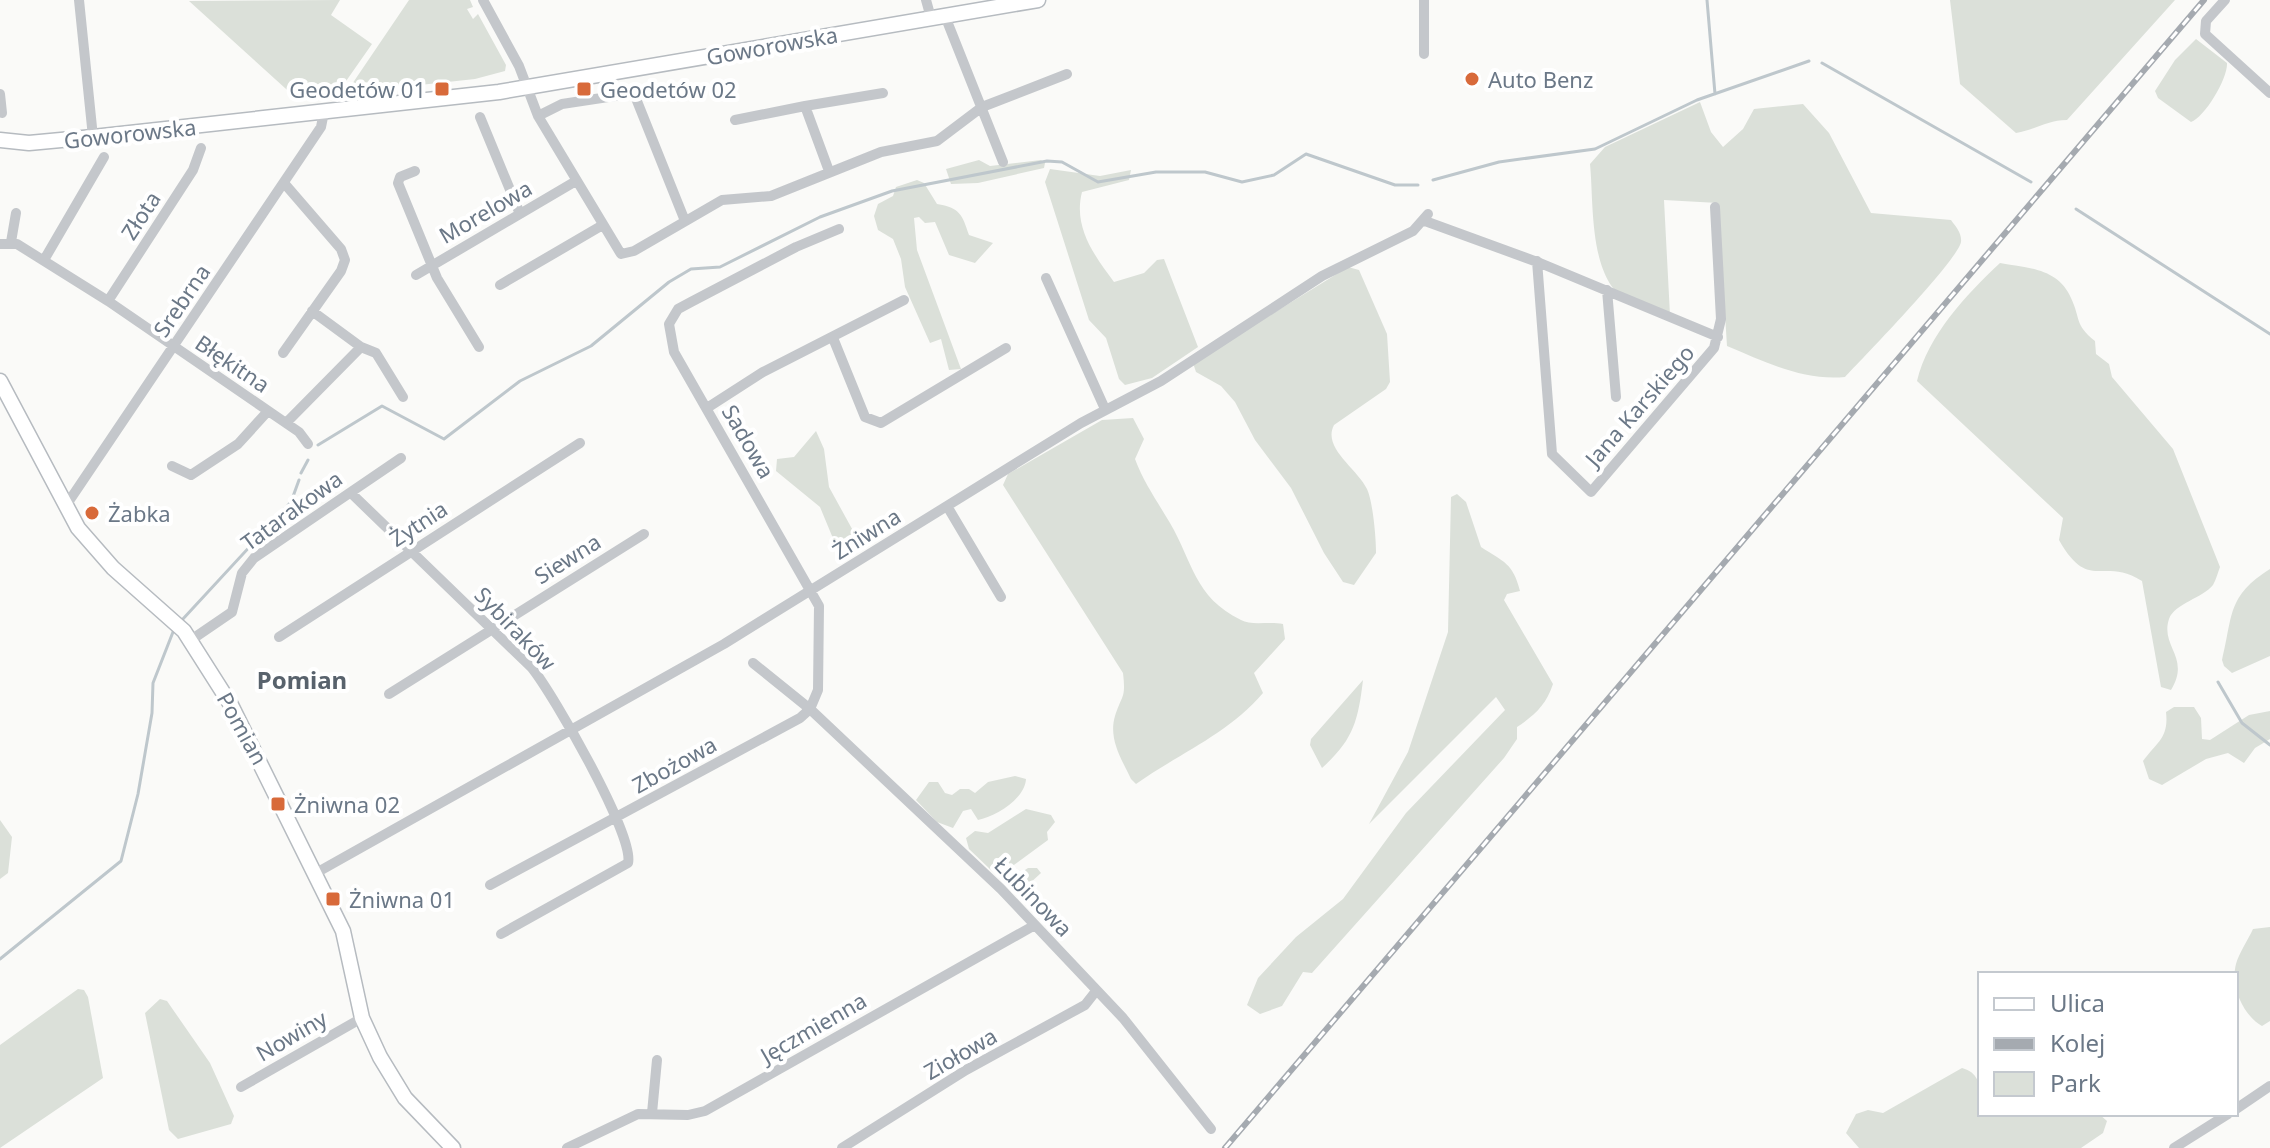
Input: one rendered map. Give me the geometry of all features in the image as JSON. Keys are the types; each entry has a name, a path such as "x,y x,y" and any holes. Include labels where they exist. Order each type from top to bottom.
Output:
{"street":[{"path":"79,0 93,137"},
{"path":"483,0 519,66 538,116 617,252 625,254 725,198 771,196 881,152 937,141 982,107 1067,74"},
{"path":"926,0 938,17 982,107 1003,162"},
{"name":"Goworowska","path":"0,140 29,143 93,137 526,87 1038,0"},
{"path":"1424,0 1424,54"},
{"path":"2225,0 2206,21 2205,34 2270,93"},
{"path":"735,120 883,93"},
{"path":"0,94 2,113"},
{"path":"538,116 562,104 628,94 635,96 685,221"},
{"path":"805,106 829,171"},
{"name":"Srebrna","path":"65,507 321,127 324,112"},
{"path":"480,117 520,214"},
{"name":"Goworowska","path":"0,152 29,143"},
{"name":"Złota","path":"108,301 193,170 201,148"},
{"path":"44,260 104,157"},
{"path":"415,171 400,177 398,183 432,265 479,347"},
{"name":"Morelowa","path":"416,275 576,181"},
{"path":"283,353 345,260 341,249 284,183"},
{"path":"1537,261 1718,337 1721,319 1715,207"},
{"name":"Błękitna","path":"16,213 6,243 44,260 108,301 286,423 308,444"},
{"name":"Żniwna","path":"316,873 570,732 812,591 1105,409 1161,381 1322,276 1388,244 1426,218 1537,261"},
{"path":"500,285 601,226"},
{"name":"Sadowa","path":"810,709 818,690 820,611 812,591 689,380 669,337 669,324 678,309 796,247 839,229"},
{"name":"Jana Karskiego","path":"1537,261 1552,454 1591,492 1714,348 1718,337"},
{"path":"1046,278 1105,409"},
{"path":"1607,290 1616,397"},
{"path":"707,408 763,372 904,300"},
{"path":"312,311 380,357 403,397"},
{"path":"833,338 865,417 881,423 1006,348"},
{"path":"286,423 361,347"},
{"name":"Pomian","path":"0,381 65,507 100,555 191,640 248,734 347,944 362,1018 396,1087 453,1148"},
{"path":"172,466 191,475 238,444 268,411"},
{"name":"Żytnia","path":"279,637 580,443"},
{"name":"Tatarakowa","path":"191,640 232,612 242,573 254,558 401,458"},
{"name":"Sybiraków","path":"351,493 542,680 618,817 630,853 628,863 501,934"},
{"path":"947,506 1001,597"},
{"name":"Siewna","path":"389,694 644,534"},
{"path":"753,663 810,709"},
{"name":"Zbożowa","path":"490,885 800,718 810,709"},
{"name":"Łubinowa","path":"810,709 959,848 1035,925 1123,1018 1211,1129"},
{"name":"Jęczmienna","path":"567,1148 617,1121 652,1113 688,1115 705,1111 1035,925"},
{"name":"Ziołowa","path":"842,1148 966,1070 1085,1005 1096,991"},
{"name":"Nowiny","path":"241,1087 362,1018"},
{"path":"652,1113 657,1060"},
{"path":"2238,1108 2270,1086"},
{"path":"2174,1148 2225,1116"}],"green space":[{"path":"340,0 331,15 372,44 337,94 296,98 189,1"},
{"path":"409,0 470,0 473,7 467,9 473,19 478,14 506,65 505,71 475,79 346,93"},
{"path":"1950,0 2175,0 2067,120 2016,133 1960,84"},
{"path":"2196,39 2227,63 2215,96 2203,113 2191,122 2158,98 2155,91 2175,60"},
{"path":"1700,102 1711,132 1723,147 1743,129 1754,109 1803,104 1829,133 1871,213 1951,220 1958,230 1961,242 1944,268 1845,377 1799,373 1727,346 1718,203 1664,200 1670,315 1629,302 1606,277 1593,219 1590,164 1605,147"},
{"path":"979,160 990,166 1041,160 1045,163 1044,168 978,183 951,184 946,169"},
{"path":"1050,169 1100,176 1131,170 1129,180 1082,192 1080,217 1087,240 1114,282 1144,273 1157,260 1164,259 1198,347 1152,378 1125,385 1119,379 1106,338 1089,320 1045,182"},
{"path":"917,180 924,183 937,204 959,213 969,235 993,243 975,263 949,255 935,222 925,223 919,217 914,218 917,250 961,369 949,370 941,339 930,343 905,287 901,259 893,239 878,230 874,216 878,204 893,196 896,187"},
{"path":"2000,263 2041,271 2065,288 2081,325 2095,341 2096,354 2109,364 2112,377 2173,449 2220,567 2213,585 2177,609 2169,619 2168,637 2178,669 2171,690 2161,687 2142,581 2128,574 2088,570 2079,565 2059,540 2063,518 1917,381 1922,364 1939,332 1974,288"},
{"path":"1348,267 1359,270 1387,334 1390,382 1386,389 1334,425 1332,433 1333,442 1342,458 1367,489 1375,530 1376,553 1354,585 1343,582 1324,553 1291,488 1255,440 1235,402 1221,386 1196,372 1193,363"},
{"path":"1133,418 1144,439 1135,459 1178,537 1196,578 1213,601 1241,620 1283,624 1285,639 1254,673 1263,693 1249,707 1219,732 1136,784 1120,757 1113,733 1115,716 1124,692 1123,673 1003,485 1008,474 1102,420"},
{"path":"816,431 824,449 829,487 862,547 854,555 845,556 837,548 820,507 776,471 777,459 794,457"},
{"path":"1457,494 1466,502 1481,547 1506,564 1514,574 1520,591 1507,594 1504,600 1553,684 1539,709 1517,727 1517,739 1504,758 1312,973 1303,972 1282,1006 1260,1014 1247,1005 1258,978 1296,937 1343,899 1406,813 1505,710 1496,697 1369,824 1408,752 1448,632 1451,497"},
{"path":"2270,569 2270,656 2232,673 2222,660 2234,608 2246,588"},
{"path":"1363,680 1352,729 1341,748 1322,768 1310,745 1311,739"},
{"path":"2174,707 2194,707 2201,718 2202,739 2210,740 2249,715 2270,711 2270,739 2255,748 2244,763 2228,753 2206,759 2162,785 2149,779 2143,761 2161,739 2166,728 2166,712"},
{"path":"1015,776 1026,779 1020,793 1008,806 978,820 971,809 963,811 953,828 937,822 916,800 929,782 938,782 945,793 952,795 960,789 975,793 988,782"},
{"path":"1026,809 1051,815 1055,822 1047,832 1048,840 1007,870 1007,877 1013,878 1028,868 1037,868 1041,873 1017,895 969,849 966,838 975,831 988,833"},
{"path":"0,820 12,837 8,873 0,879"},
{"path":"2270,927 2270,1021 2262,1026 2240,1000 2238,972 2235,972 2237,960 2253,929"},
{"path":"78,989 84,990 88,997 103,1078 0,1148 0,1045"},
{"path":"160,999 167,1001 210,1063 234,1116 231,1124 178,1139 169,1130 145,1013"},
{"path":"1962,1068 1977,1080 1978,1116 2101,1116 2107,1121 2103,1133 2081,1148 1859,1148 1846,1133 1856,1114 1868,1110 1883,1113"}],"waterway":[{"path":"1707,0 1715,94"},
{"path":"1433,180 1499,162 1595,149 1697,100 1809,61"},
{"path":"1822,63 2031,182"},
{"path":"318,445 382,406 444,439 520,381 591,346 669,282 691,269 720,267 820,217 892,191 1047,161 1062,162 1098,182 1156,172 1205,172 1242,182 1274,175 1306,154 1395,185 1418,185"},
{"path":"2076,209 2270,334"},
{"path":"301,473 308,460"},
{"path":"182,620 291,502 299,480"},
{"path":"0,959 121,861 138,794 152,713 153,683 173,632"},
{"path":"2218,682 2242,723 2270,745"}],"railway":[{"path":"1225,1148 2204,0"}],"place":[{"name":"Auto Benz","path":"1472,79"},
{"name":"Geodetów 01","path":"442,89"},
{"name":"Geodetów 02","path":"584,89"},
{"name":"Żabka","path":"92,513"},
{"name":"Żniwna 02","path":"278,804"},
{"name":"Żniwna 01","path":"333,899"}],"district":[{"name":"Pomian","path":"302,679"}]}
